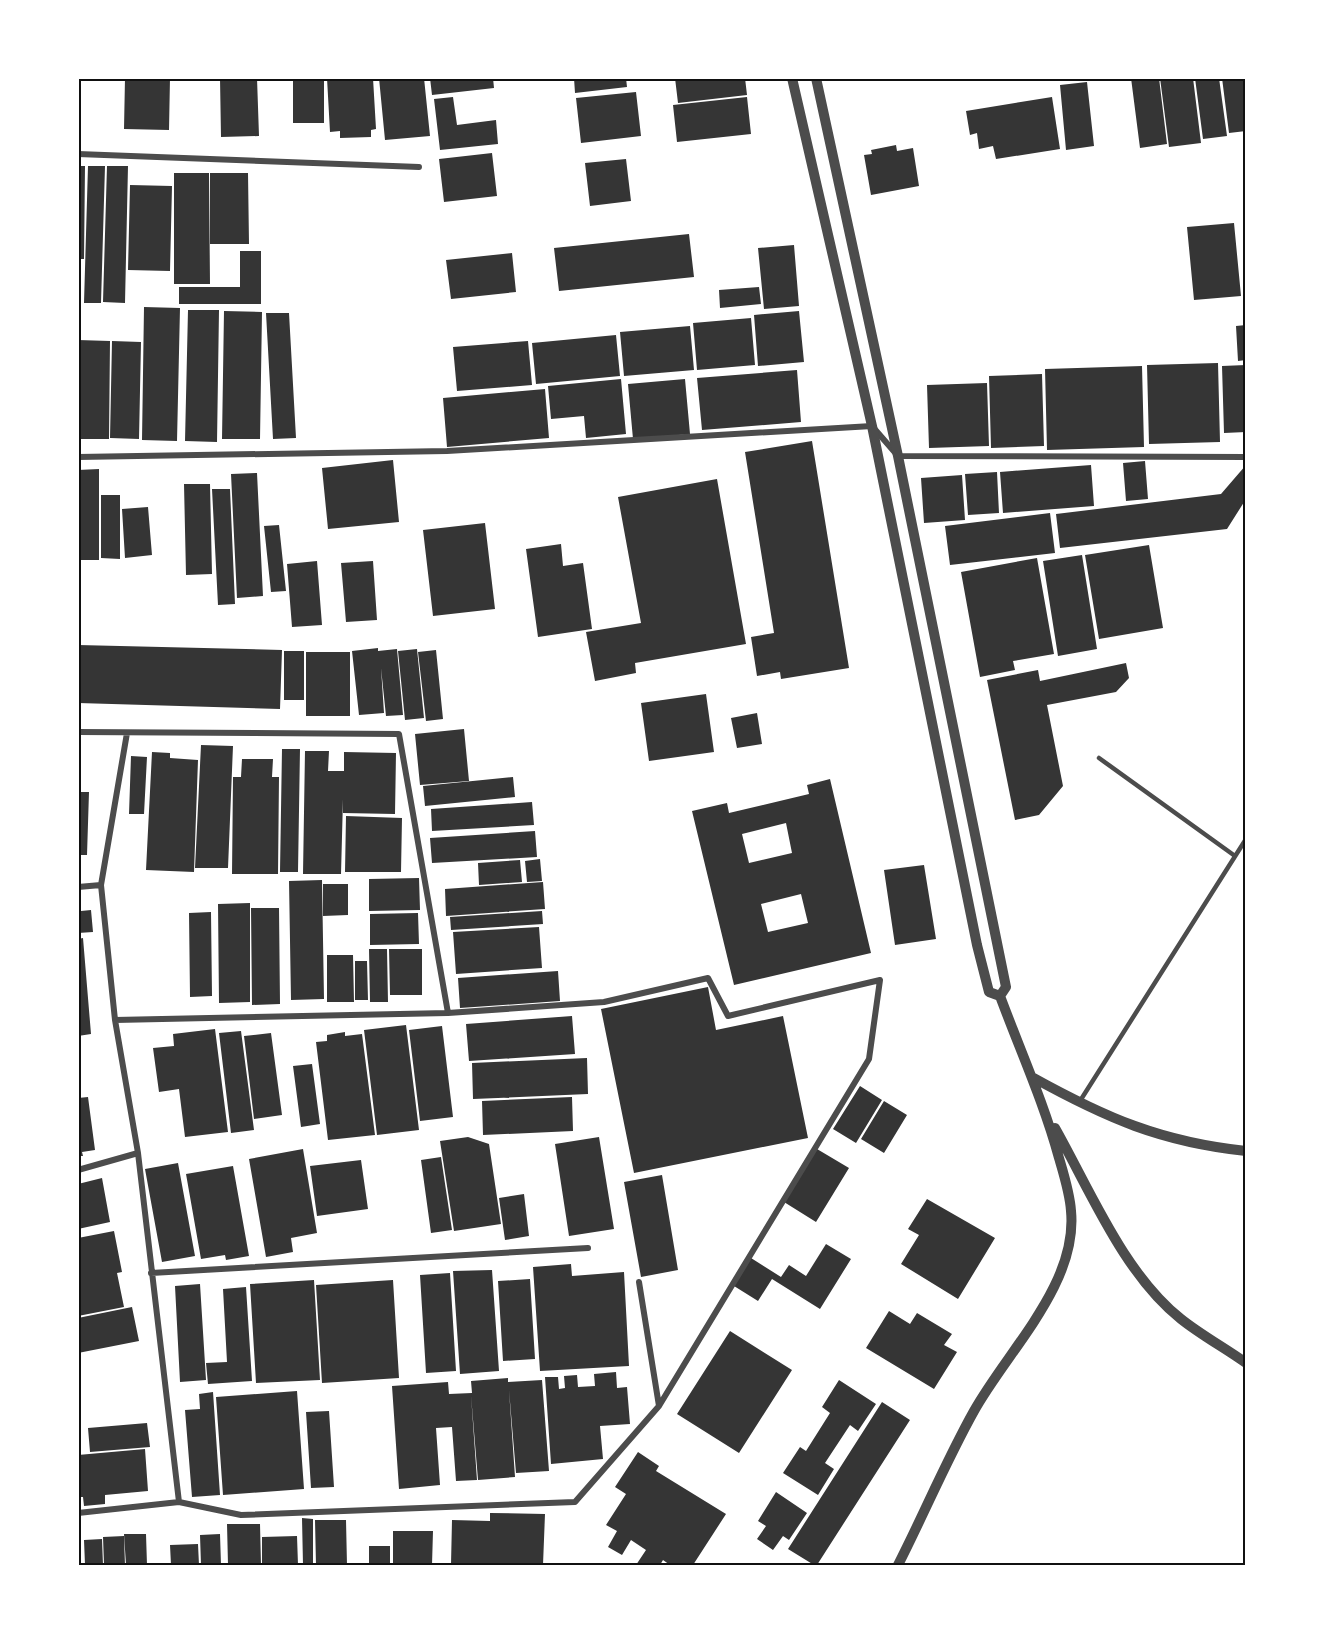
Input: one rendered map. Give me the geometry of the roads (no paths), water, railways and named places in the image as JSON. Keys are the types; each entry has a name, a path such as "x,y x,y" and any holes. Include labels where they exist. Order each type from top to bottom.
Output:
{"street":[{"path":"792,78 872,426 977,945 989,992 1000,996 1042,1105 1071,1211 1070,1242 1065,1266 1051,1296 974,1411 898,1565"},
{"path":"816,78 898,456 1006,987 1000,996"},
{"path":"78,154 419,167"},
{"path":"872,426 898,456 1246,457"},
{"path":"78,457 447,451 872,426"},
{"path":"78,732 399,734 448,1013"},
{"path":"127,733 101,885 115,1020 138,1153 151,1273 164,1356 179,1502"},
{"path":"78,886 101,885"},
{"path":"78,1513 179,1502 241,1515 575,1502 659,1406 869,1059 880,980 728,1016 708,978 604,1002 448,1013 115,1020"},
{"path":"1032,1077 1078,1103 1129,1126 1173,1139 1246,1151"},
{"path":"1042,1105 1112,1234 1146,1282 1180,1318 1246,1363"},
{"path":"78,1170 138,1153"},
{"path":"151,1273 588,1248"},
{"path":"639,1282 659,1406"}],"lane":[{"path":"1099,758 1235,856"},
{"path":"1078,1103 1246,839"}]}
